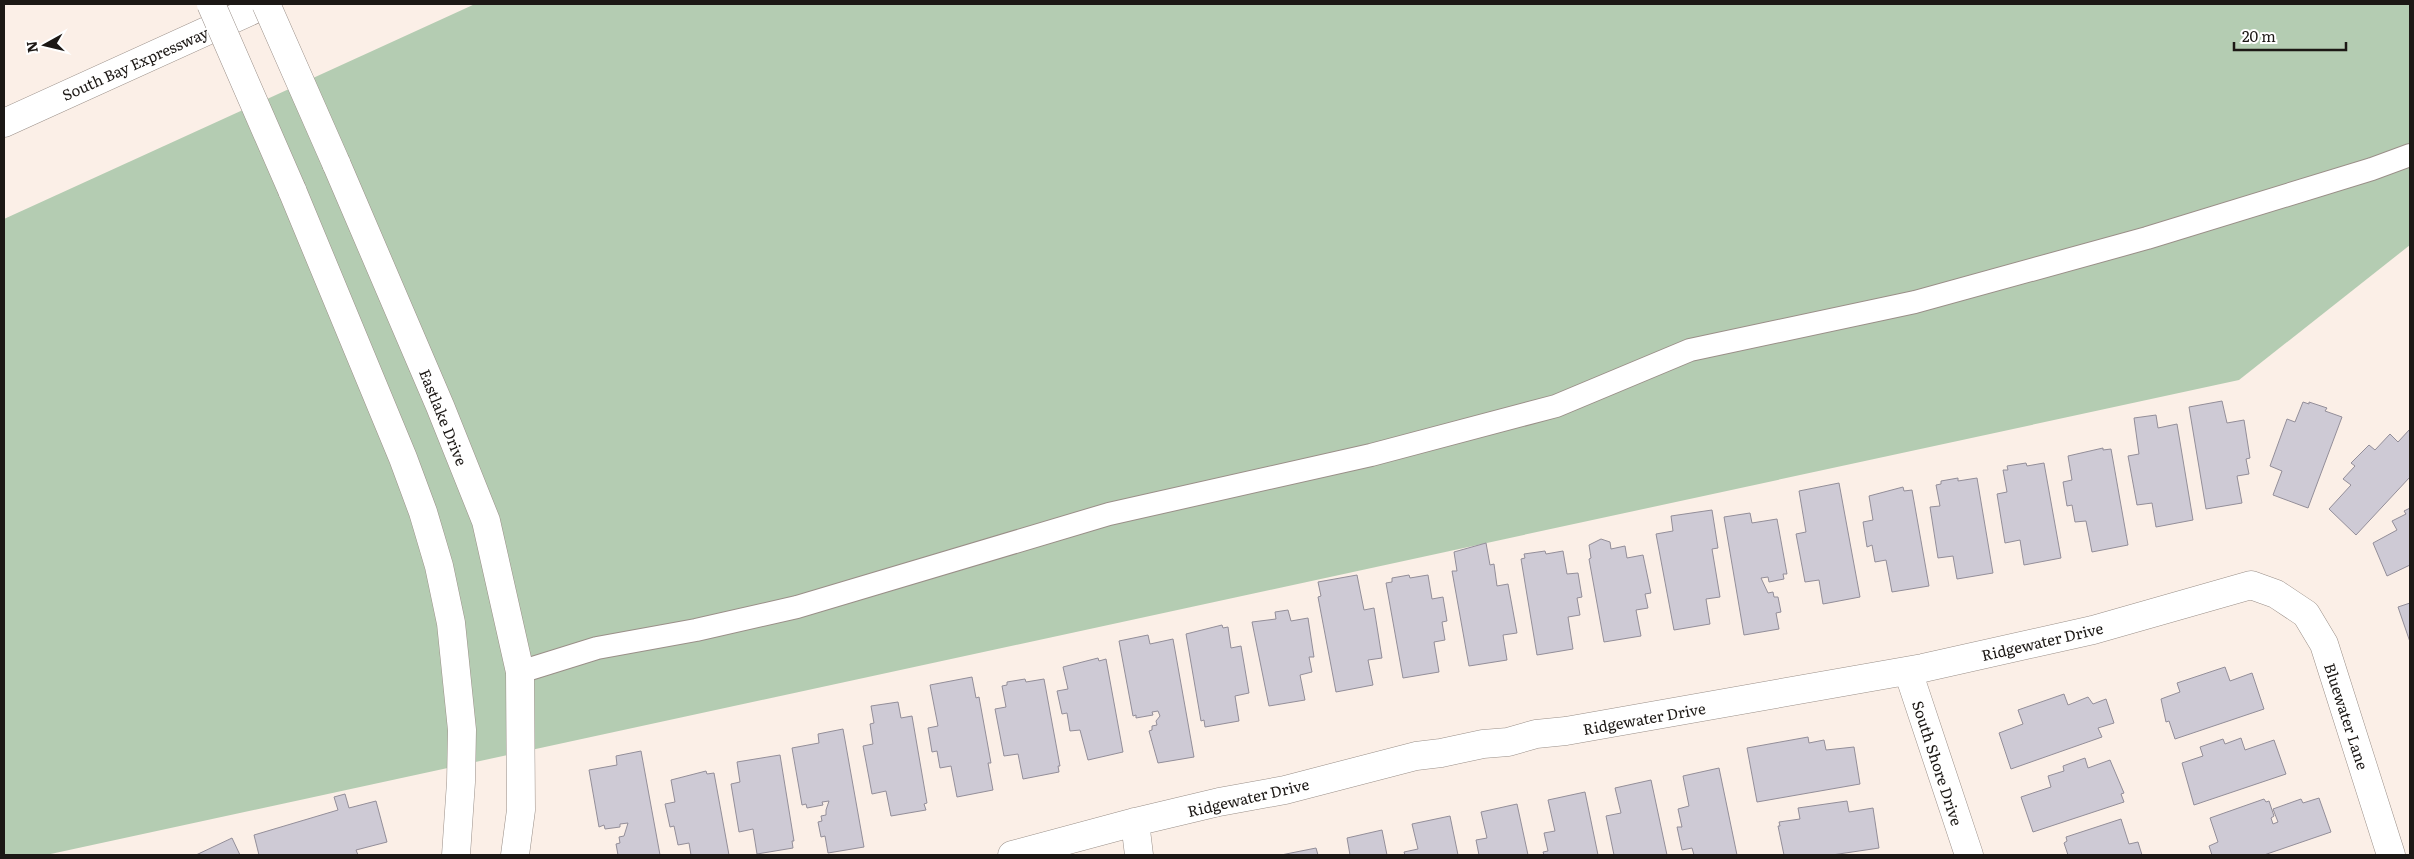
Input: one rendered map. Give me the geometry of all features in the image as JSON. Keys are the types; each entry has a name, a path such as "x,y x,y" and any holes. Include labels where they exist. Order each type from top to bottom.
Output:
{"main road":[{"path":"212,4 292,190 424,512 439,566 451,623 461,722 461,782 456,855"},
{"name":"South Bay Expressway","path":"4,123 266,4"},
{"name":"Eastlake Drive","path":"266,4 440,406 486,521 520,672 520,810 515,855"},
{"name":"Ridgewater Drive","path":"1012,855 1135,822 1220,802 1285,790 1416,756 1483,744 1508,742 1536,734 1566,732 1908,671 2093,630 2251,585 2276,594"},
{"name":"Bluewater Lane","path":"2276,594 2306,614 2324,644 2391,855"},
{"name":"South Shore Drive","path":"1908,671 1969,855"},
{"path":"1135,822 1139,855"}],"lane":[{"path":"520,672 597,648 696,630 797,607 1109,514 1370,455 1556,406 1690,350 1924,299 2147,238 2372,169 2410,155"}],"green space":[{"path":"475,4 2410,4 2410,245 2239,380 46,855 4,855 4,219"}],"building":[{"path":"2222,401 2227,423 2244,420 2250,458 2246,459 2249,474 2237,476 2242,503 2206,509 2189,407"},
{"path":"2303,402 2327,408 2325,411 2342,417 2308,508 2273,495 2282,471 2270,466 2287,419 2295,422"},
{"path":"2156,415 2158,428 2177,424 2193,520 2156,527 2152,503 2137,505 2128,456 2139,454 2134,418"},
{"path":"2410,429 2410,477 2356,535 2329,509 2351,485 2343,479 2355,466 2351,463 2369,445 2375,450 2390,434 2398,442"},
{"path":"2103,448 2103,450 2111,449 2128,545 2092,552 2086,521 2075,522 2072,505 2067,506 2063,482 2072,480 2068,456"},
{"path":"2026,463 2027,466 2044,463 2061,558 2024,565 2020,540 2005,543 1997,494 2007,492 2003,470 2008,470 2007,466"},
{"path":"1958,478 1958,481 1977,478 1993,573 1957,579 1953,556 1938,558 1930,507 1940,506 1936,485 1941,484 1941,481"},
{"path":"1839,483 1860,597 1823,604 1819,580 1805,582 1796,534 1806,532 1799,491"},
{"path":"1903,487 1904,491 1912,490 1929,586 1892,592 1886,560 1875,562 1872,545 1867,547 1863,522 1873,520 1869,496"},
{"path":"2410,508 2410,565 2387,576 2373,543 2397,530 2392,521 2406,514 2404,511"},
{"path":"1712,510 1718,548 1712,549 1720,597 1706,599 1710,624 1674,630 1656,534 1673,531 1671,516"},
{"path":"1750,513 1752,523 1777,519 1787,574 1783,574 1784,579 1769,582 1768,577 1761,578 1768,593 1773,592 1774,597 1778,597 1781,612 1776,613 1779,629 1744,635 1724,517"},
{"path":"1601,539 1610,542 1611,549 1625,546 1627,558 1643,555 1651,593 1645,594 1648,608 1636,610 1641,636 1604,642 1589,559 1591,558 1589,545"},
{"path":"1486,543 1490,565 1494,564 1497,586 1508,584 1517,633 1503,635 1507,660 1469,666 1452,571 1457,571 1454,552"},
{"path":"1545,551 1546,554 1563,551 1567,574 1578,573 1582,597 1577,598 1580,615 1568,617 1573,649 1537,655 1521,559 1525,558 1524,554"},
{"path":"1357,575 1364,610 1374,608 1382,658 1368,660 1373,685 1336,692 1318,597 1321,596 1318,582"},
{"path":"1409,575 1410,578 1428,575 1432,599 1443,597 1447,621 1442,622 1445,640 1434,642 1439,672 1403,678 1386,583 1392,582 1392,578"},
{"path":"2410,603 2410,642 2398,607"},
{"path":"1288,610 1291,621 1308,618 1314,657 1309,657 1312,672 1300,675 1305,700 1269,706 1252,622 1276,619 1275,612"},
{"path":"1222,625 1223,628 1228,627 1231,648 1241,646 1249,693 1235,696 1239,721 1205,727 1204,720 1201,721 1186,634"},
{"path":"1148,635 1150,644 1173,639 1194,757 1158,763 1149,731 1152,730 1152,726 1157,725 1156,721 1160,716 1158,711 1152,712 1153,715 1136,718 1136,715 1133,716 1119,641"},
{"path":"1098,658 1099,661 1106,659 1123,752 1088,760 1080,730 1070,731 1067,713 1062,714 1057,691 1068,689 1063,667"},
{"path":"2225,667 2230,681 2252,673 2264,709 2175,739 2169,721 2166,722 2161,699 2180,692 2177,683"},
{"path":"972,677 976,698 979,697 991,763 988,763 993,790 957,797 951,766 940,768 937,751 932,752 928,728 938,726 930,685"},
{"path":"1025,679 1026,682 1044,679 1060,766 1058,766 1059,772 1023,779 1018,754 1004,756 995,709 1006,707 1002,686 1007,685 1007,682"},
{"path":"2064,694 2068,705 2088,697 2093,704 2106,699 2114,723 2098,728 2102,737 2011,769 1999,733 2023,724 2018,710"},
{"path":"898,702 901,718 912,716 927,803 924,804 926,810 891,816 886,791 872,794 863,746 873,744 870,724 874,723 871,706"},
{"path":"843,729 864,847 828,853 825,836 821,837 818,822 822,821 821,816 826,815 829,801 822,802 823,805 807,808 806,804 802,805 792,748 819,743 818,734"},
{"path":"1808,737 1809,743 1824,740 1826,750 1854,747 1860,784 1757,802 1747,748"},
{"path":"2241,738 2245,750 2274,740 2286,774 2194,805 2182,763 2203,756 2200,747 2223,739 2225,744"},
{"path":"641,751 660,855 618,855 616,844 620,843 619,837 624,836 628,823 620,824 620,827 605,829 604,825 599,827 589,770 617,765 616,756"},
{"path":"780,755 794,841 792,841 793,848 757,854 753,829 739,832 731,784 740,782 737,762"},
{"path":"2085,758 2088,768 2110,760 2124,793 2121,794 2124,802 2033,832 2021,797 2051,787 2048,776 2064,771 2063,766"},
{"path":"1719,768 1737,855 1694,855 1692,848 1682,850 1677,827 1682,827 1678,809 1689,806 1683,776"},
{"path":"706,771 707,774 714,773 729,855 691,855 689,843 678,845 674,826 670,827 665,804 675,802 671,780"},
{"path":"1651,780 1667,855 1614,855 1606,816 1621,813 1615,788"},
{"path":"1585,792 1598,855 1544,855 1543,852 1548,851 1544,833 1555,831 1548,800"},
{"path":"345,794 349,808 376,801 387,842 356,850 358,855 259,855 254,835 338,810 334,797"},
{"path":"2319,798 2331,832 2264,855 2212,855 2209,846 2218,842 2210,818 2264,799 2266,802 2269,801 2274,816 2271,818 2273,824 2278,822 2273,809 2301,799 2303,803"},
{"path":"1847,801 1849,812 1873,808 1879,848 1832,855 1784,855 1778,826 1780,826 1779,822 1800,819 1798,808"},
{"path":"1517,804 1528,855 1479,855 1476,840 1487,838 1481,812"},
{"path":"1450,816 1458,855 1405,855 1404,852 1418,849 1412,824"},
{"path":"2121,819 2129,844 2138,842 2142,855 2068,855 2064,843 2067,841 2066,837"},
{"path":"1382,830 1387,855 1350,855 1347,838"},
{"path":"232,838 240,855 196,855"},
{"path":"1316,848 1318,855 1281,855"}]}
